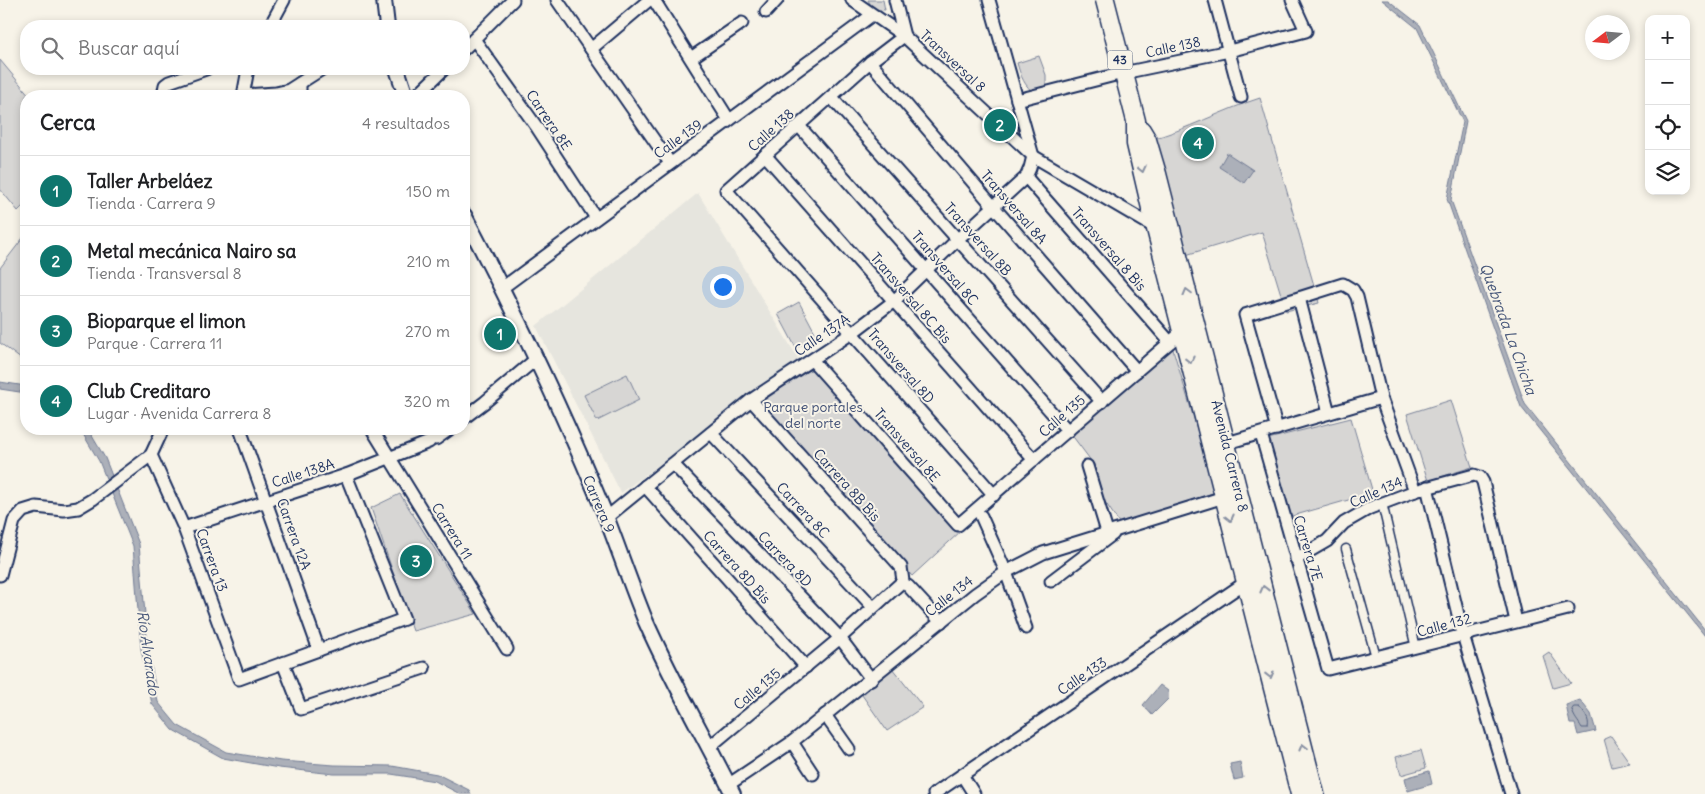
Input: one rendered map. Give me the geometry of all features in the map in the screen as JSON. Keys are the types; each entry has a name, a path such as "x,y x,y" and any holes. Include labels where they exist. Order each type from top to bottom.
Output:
{"main road":[{"name":"Avenida Carrera 8","path":"1105,0 1136,121 1147,140 1157,174 1315,794"},
{"name":"Avenida Carrera 8","path":"1136,121 1136,144 1156,228 1176,337 1224,497 1300,794"}],"street":[{"path":"273,20 284,0"},
{"path":"384,0 386,20"},
{"path":"470,43 512,0"},
{"path":"556,0 670,163"},
{"path":"591,49 649,0"},
{"path":"654,0 729,120"},
{"path":"766,12 777,0"},
{"name":"Transversal 8","path":"852,0 904,36 1032,156 1156,228"},
{"path":"895,0 904,36"},
{"path":"989,0 1032,156 1026,177"},
{"path":"1215,0 1241,98"},
{"name":"Calle 138","path":"1017,100 1123,73 1229,51 1306,31 1292,0"},
{"name":"Calle 139","path":"502,288 872,15"},
{"path":"691,58 742,23"},
{"name":"Calle 138","path":"726,190 870,62 904,36"},
{"name":"Carrera 8E","path":"474,39 536,126 596,218"},
{"name":"Transversal 8A","path":"870,62 1137,371"},
{"path":"165,90 165,86 169,82 189,75"},
{"path":"244,90 247,75"},
{"path":"289,90 313,75"},
{"path":"399,75 404,90"},
{"path":"422,90 438,75"},
{"path":"300,83 300,90"},
{"name":"Transversal 8B","path":"831,97 1102,402"},
{"name":"Transversal 8C","path":"799,126 1068,431"},
{"name":"Transversal 8C Bis","path":"765,156 1034,460"},
{"name":"Calle 137A","path":"606,518 751,400 852,333 894,301 1026,177"},
{"name":"Transversal 8 Bis","path":"1026,177 1176,337"},
{"name":"Transversal 8D","path":"726,190 994,495"},
{"name":"Carrera 9","path":"470,227 536,359 606,518 646,621 678,692 730,789"},
{"path":"1277,429 1245,315 1344,284 1353,290 1357,297 1381,398 1415,490"},
{"path":"1299,298 1329,413"},
{"name":"Calle 135","path":"961,524 1176,337"},
{"path":"470,413 536,359"},
{"name":"Transversal 8E","path":"812,360 958,525 961,524"},
{"path":"1227,443 1381,398"},
{"name":"Carrera 8B Bis","path":"751,400 901,567"},
{"name":"Carrera 8C","path":"711,433 873,608"},
{"name":"Carrera 7E","path":"1261,434 1328,669"},
{"path":"0,575 14,521 23,511 36,507 64,510 78,508 93,499 151,454 160,435"},
{"name":"Carrera 12A","path":"242,435 319,650"},
{"name":"Carrera 11","path":"376,435 507,649"},
{"name":"Calle 138A","path":"184,528 346,475 432,441 441,435"},
{"name":"Carrera 13","path":"151,454 184,528 239,679 283,663"},
{"name":"Carrera 8D","path":"673,464 840,638 871,679"},
{"path":"1052,581 1113,531 1087,466"},
{"path":"346,475 404,619 283,663 301,709 424,668"},
{"name":"Calle 134","path":"1296,559 1327,541 1344,523 1370,508 1415,490 1474,475 1480,477 1483,482 1516,621"},
{"name":"Carrera 8D Bis","path":"645,486 806,667"},
{"path":"1427,487 1464,635 1511,794"},
{"name":"Calle 134","path":"730,789 871,679 974,594 1006,572 1043,553 1224,497"},
{"path":"1382,503 1416,648"},
{"path":"981,516 1006,572 1026,628"},
{"path":"1346,549 1376,657"},
{"name":"Calle 135","path":"708,748 806,667 904,581 901,567"},
{"name":"Calle 133","path":"934,794 1246,582"},
{"path":"908,586 941,622"},
{"name":"Calle 132","path":"1328,669 1568,609"},
{"path":"825,715 849,749"},
{"path":"792,742 813,774"},
{"path":"962,775 974,794"}],"shaded area":[{"path":"698,193 799,360 621,493 536,326"}],"green space":[{"path":"868,0 883,0 885,10 873,9"},
{"path":"1039,56 1046,75 1046,91 1035,94 1023,80 1017,63"},
{"path":"0,60 25,90 20,90 20,209 18,211 0,189"},
{"path":"1260,98 1319,303 1286,311 1262,232 1179,257 1148,140 1177,131"},
{"path":"20,242 20,358 0,343 0,268"},
{"path":"799,302 817,336 796,348 778,314"},
{"path":"1172,346 1216,492 1120,524 1093,484 1095,466 1071,434"},
{"name":"Parque portales del norte","path":"817,369 961,531 912,576 754,399 795,373"},
{"path":"627,374 639,400 597,421 584,395"},
{"path":"1451,400 1472,467 1428,481 1407,414"},
{"path":"1351,418 1373,493 1285,518 1264,440"},
{"path":"400,494 476,614 413,631 371,508"},
{"path":"1549,652 1571,683 1553,688 1543,656"},
{"path":"892,668 923,707 887,731 862,695"},
{"path":"1611,736 1630,763 1612,767 1604,739"},
{"path":"1421,750 1426,768 1401,775 1396,757"}],"water":[{"path":"1382,0 1388,0 1420,25 1466,121 1451,200 1525,404 1705,630 1705,636 1521,407 1447,199 1463,122 1417,28"},
{"path":"1227,153 1253,170 1244,183 1219,167"},
{"path":"0,382 20,385 20,392 0,389"},
{"name":"Río Alvarado","path":"84,435 92,435 105,458 139,544 148,649 158,702 177,725 226,752 281,761 334,765 392,766 437,774 469,790 471,794 460,794 435,781 391,774 334,774 279,768 223,758 173,730 152,704 141,649 133,546 99,461"},
{"path":"1160,685 1168,691 1168,699 1152,715 1143,705"},
{"path":"1580,700 1591,714 1596,731 1578,735 1575,724 1570,724 1566,705"},
{"path":"1240,762 1243,778 1234,780 1230,764"},
{"path":"1429,771 1432,784 1408,791 1405,778"}],"place":[{"name":"Metal mecánica Nairo sa","path":"1000,125"},
{"name":"Club Creditaro","path":"1198,143"},
{"name":"Taller Arbeláez","path":"500,334"},
{"name":"Bioparque el limon","path":"416,561"}],"water label":[{"name":"Quebrada La Chicha","path":"1508,329"}]}
